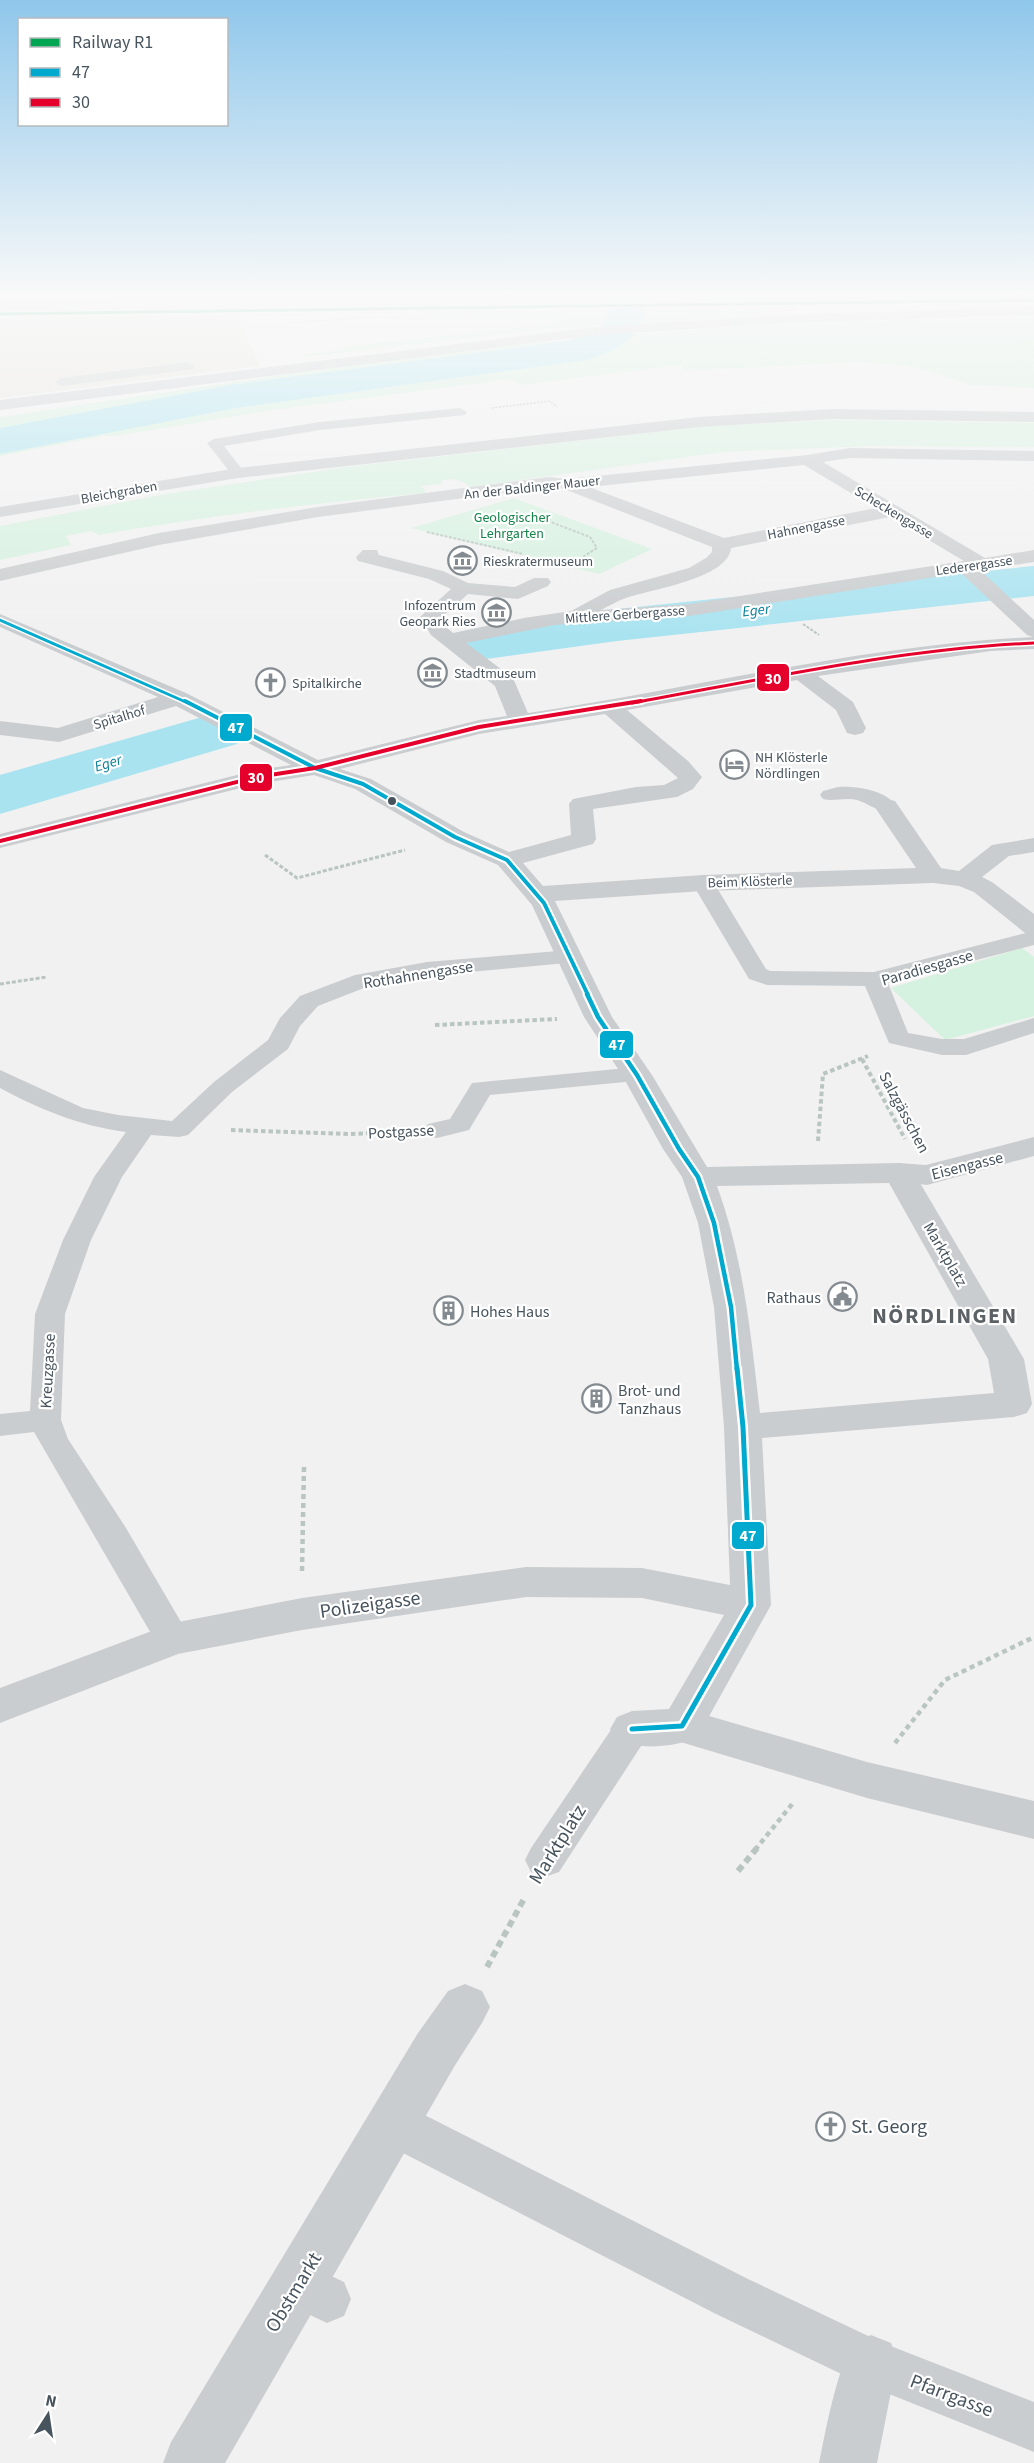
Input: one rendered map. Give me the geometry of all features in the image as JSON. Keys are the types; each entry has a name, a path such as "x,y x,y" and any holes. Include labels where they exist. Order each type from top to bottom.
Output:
{"street":[{"name":"Bleichgraben","path":"0,512 238,473 710,421 833,414 1034,417"},
{"name":"An der Baldinger Mauer","path":"0,575 159,539 318,512 549,482 566,484 807,460 850,453 1034,456"},
{"name":"Scheckengasse","path":"807,460 891,511 981,576 1034,631"},
{"path":"566,484 722,544 721,554 713,562 696,572 616,594 567,618"},
{"name":"Hahnengasse","path":"722,544 891,511"},
{"path":"370,554 364,557 436,575 464,588 518,593 541,582"},
{"name":"Lederergasse","path":"914,574 981,576 1034,556"},
{"name":"Mittlere Gerbergasse","path":"448,640 567,618 641,616 705,608 729,602 914,574"},
{"path":"464,588 430,617 438,631 448,640 505,683 520,721"},
{"path":"0,621 178,698 315,768 363,784 455,837 507,860 544,903 598,1017 637,1074 688,1163 714,1223 731,1307 743,1428 751,1605 682,1726"},
{"path":"0,841 257,777 315,768 478,727 610,707 800,672 991,645 1034,644"},
{"path":"800,672 845,707 855,728"},
{"name":"Spitalhof","path":"10,749 178,698"},
{"path":"507,860 585,839 581,804 636,794 669,792 685,784 690,777 610,707"},
{"name":"Spitalhof","path":"0,728 59,735"},
{"path":"892,815 933,875"},
{"path":"1034,845 1001,850 964,879 983,887 1034,927"},
{"name":"Beim Klösterle","path":"537,894 703,883 933,875 964,879"},
{"name":"Eisengasse","path":"913,1174 1034,1146"},
{"path":"688,1163 816,1174 913,1174"},
{"name":"Marktplatz","path":"743,1428 1024,1403 1006,1359 913,1174"},
{"name":"Polizeigasse","path":"0,1706 172,1639 302,1614 526,1582 642,1583 751,1605"},
{"name":"Marktplatz","path":"632,1729 682,1726 867,1780 1034,1820"},
{"name":"Obstmarkt","path":"192,2463 312,2291 395,2122 436,2050 465,2007"},
{"path":"848,2463 862,2392 871,2363"}],"lane":[{"path":"238,473 214,442 320,426 460,412"},
{"path":"836,802 892,815"},
{"path":"703,883 757,974 767,978 874,979"},
{"name":"Paradiesgasse","path":"898,1038 874,979 1034,938"},
{"name":"Rothahnengasse","path":"179,1129 223,1087 279,1044 289,1023 309,1001 363,980 427,969 569,957"},
{"path":"898,1038 942,1047 966,1047 1034,1025"},
{"name":"Postgasse","path":"437,1130 460,1124 481,1088 637,1074"},
{"path":"1,1080 59,1108 99,1120 143,1128 179,1129"},
{"name":"Kreuzgasse","path":"143,1128 108,1177 77,1240 50,1314 45,1420 53,1442 114,1537 172,1639"},
{"path":"0,1425 45,1420"},
{"name":"Marktplatz","path":"545,1860 632,1729"},
{"name":"Pfarrgasse","path":"395,2122 419,2138 746,2304 871,2363 1034,2427"}],"path":[{"path":"528,514 590,537 597,548 541,582"},
{"path":"370,554 411,533 436,529"},
{"path":"427,532 526,555"},
{"path":"265,855 297,878 455,837"},
{"path":"0,984 47,977"},
{"path":"435,1025 598,1017"},
{"path":"816,1174 823,1074 862,1059 898,1038"},
{"name":"Salzgässchen","path":"862,1059 913,1174"},
{"name":"Postgasse","path":"179,1129 349,1134 437,1130"},
{"path":"302,1614 304,1467"},
{"path":"867,1780 945,1680 1034,1638"},
{"path":"738,1871 795,1800"},
{"name":"Marktplatz","path":"465,2007 545,1860"}],"green space":[{"path":"41,411 268,411 116,436 103,436 0,456 0,417"},
{"path":"832,420 1034,423 1034,447 870,446 723,452 470,487 460,481 450,479 442,481 441,484 422,486 426,493 262,511 99,535 91,531 66,536 71,545 0,560 0,526 160,495 338,468 708,426"},
{"name":"Geologischer Lehrgarten","path":"514,498 652,549 599,574 411,528"},
{"path":"1022,948 1034,957 1034,1016 945,1040 891,988"}],"waterway":[{"path":"0,441 158,411"},
{"name":"Eger","path":"479,644 548,633 687,617 965,590 1034,581"},
{"name":"Eger","path":"0,795 216,731"}],"transit line":[{"name":"47","path":"0,620 178,698 315,768 363,784 455,837 507,860 544,903 598,1017 637,1075 679,1149 698,1177 714,1223 731,1307 743,1427 751,1605 682,1726 632,1729"},
{"name":"30","path":"0,841 257,777 315,768 479,727 610,707 855,663 991,645 1034,643"}],"place":[{"name":"Rieskratermuseum","path":"462,561"},
{"name":"Infozentrum Geopark Ries","path":"497,613"},
{"name":"Stadtmuseum","path":"433,673"},
{"name":"Spitalkirche","path":"271,683"},
{"name":"NH Klösterle Nördlingen","path":"734,765"},
{"name":"Rathaus","path":"842,1297"},
{"name":"Hohes Haus","path":"449,1311"},
{"name":"Brot- und Tanzhaus","path":"597,1399"},
{"name":"St. Georg","path":"830,2126"}],"district":[{"name":"NÖRDLINGEN","path":"945,1315"}]}
